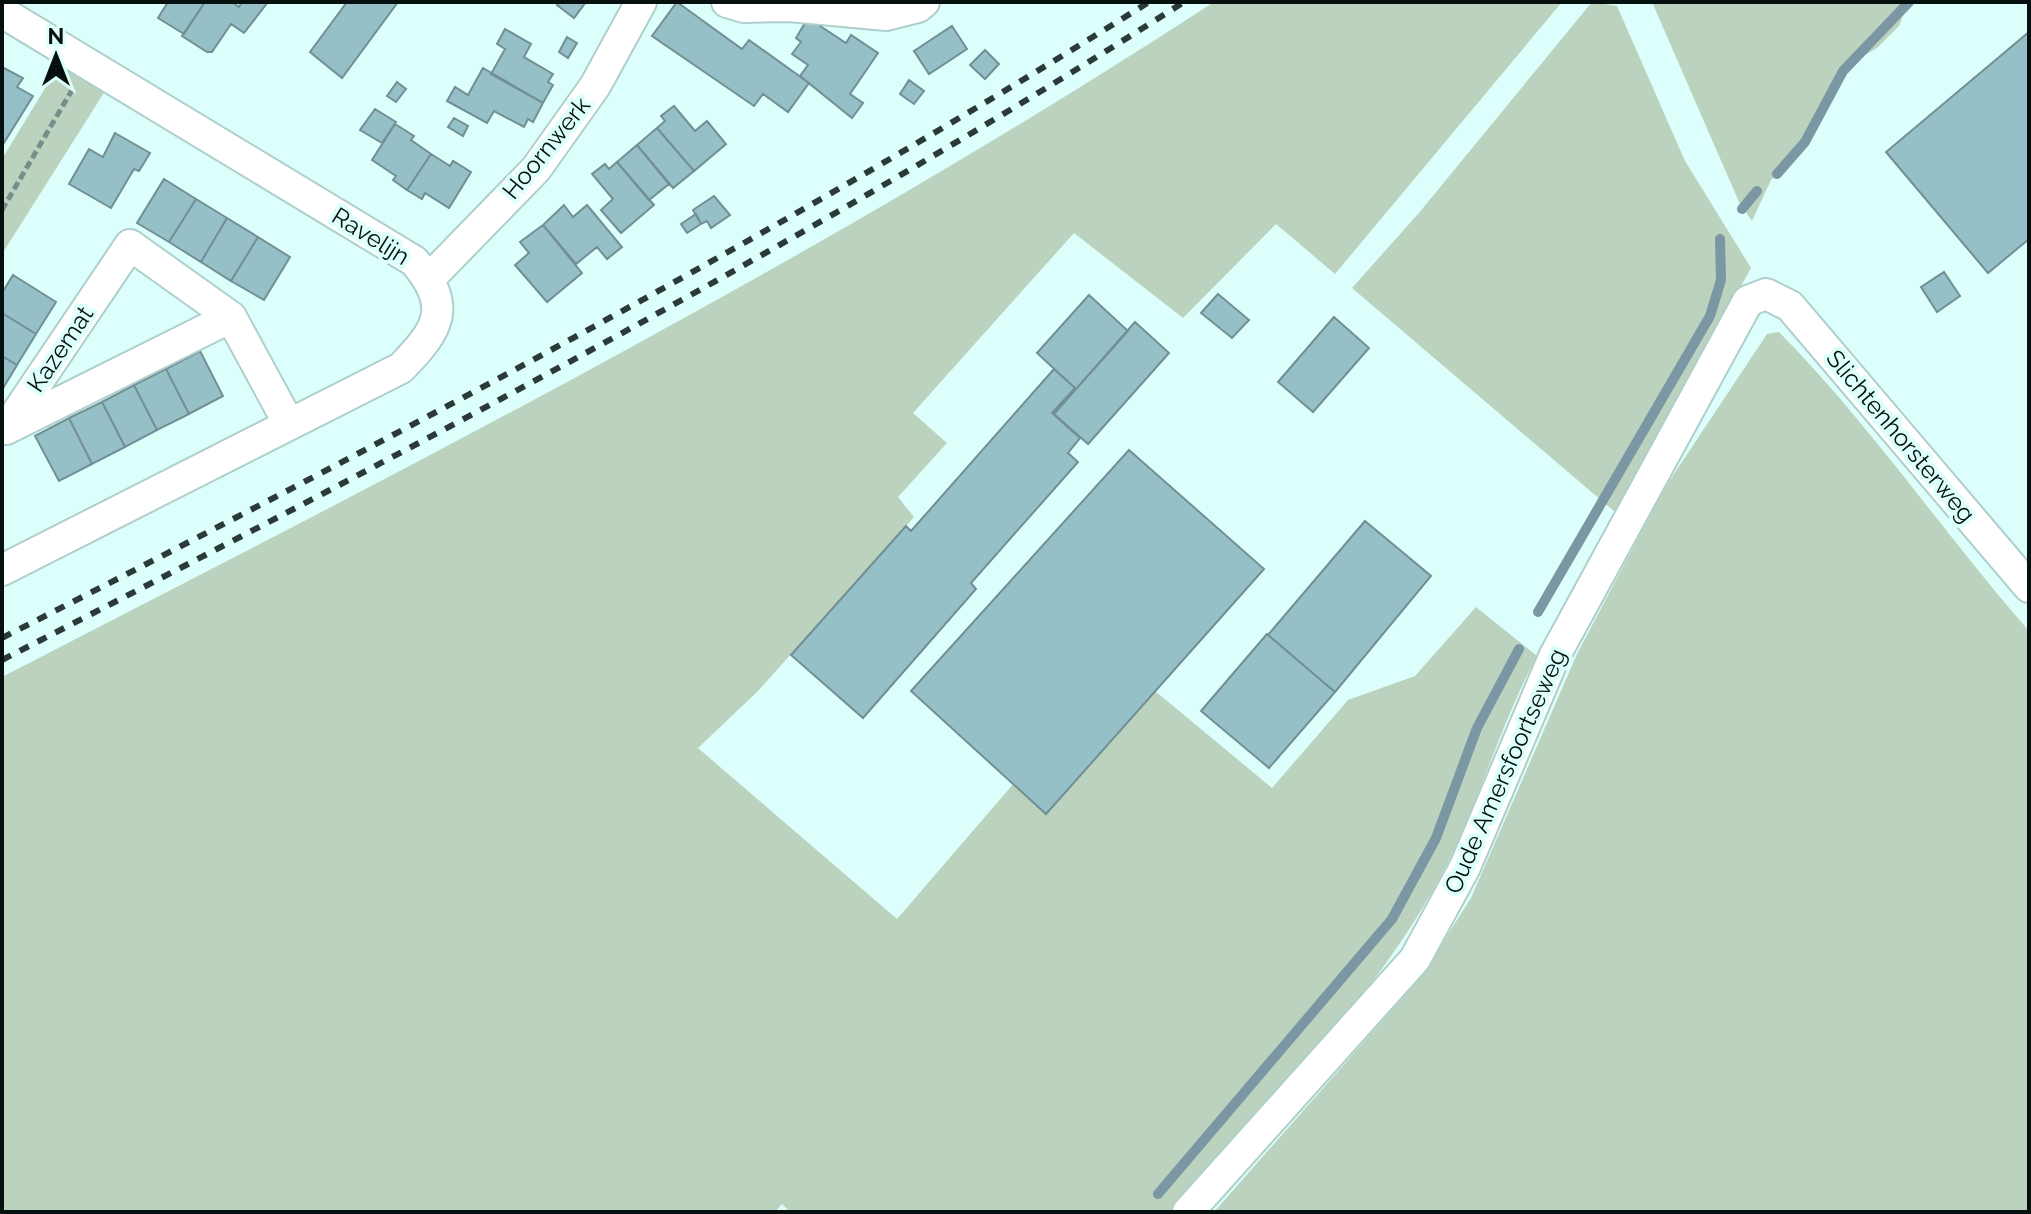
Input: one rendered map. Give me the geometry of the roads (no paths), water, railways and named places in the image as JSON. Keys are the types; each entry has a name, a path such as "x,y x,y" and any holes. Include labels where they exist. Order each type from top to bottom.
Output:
{"street":[{"name":"Hoornwerk","path":"429,279 536,169 595,86 641,2"},
{"path":"727,2 744,7 789,6 886,15 918,7 924,2"},
{"name":"Ravelijn","path":"2,12 414,261 429,279 438,305 431,337 401,368 2,570"},
{"name":"Kazemat","path":"231,317 6,429 130,245 231,317 289,424"},
{"name":"Slichtenhorsterweg","path":"1766,294 1790,306 2029,587"},
{"name":"Oude Amersfoortseweg","path":"1188,1212 1415,959 1465,867 1554,657 1748,301 1766,294"}],"waterway":[{"path":"1777,174 1805,142 1843,71 1909,2"},
{"path":"1742,209 1757,191"},
{"path":"1538,612 1710,316 1721,280 1720,239"},
{"path":"1158,1194 1392,919 1436,838 1477,728 1519,649"}],"railway":[{"path":"2,638 583,333 868,172 1149,2"},
{"path":"2,660 452,425 748,263 1040,92 1184,2"}]}
